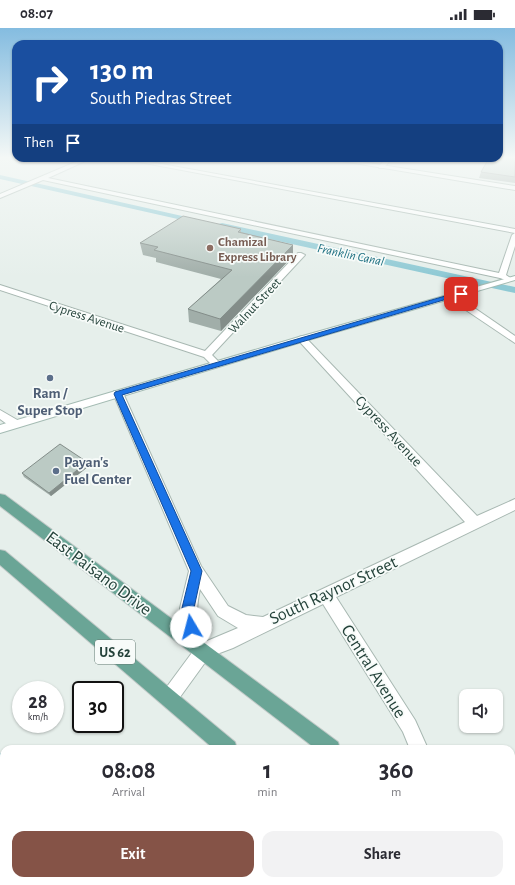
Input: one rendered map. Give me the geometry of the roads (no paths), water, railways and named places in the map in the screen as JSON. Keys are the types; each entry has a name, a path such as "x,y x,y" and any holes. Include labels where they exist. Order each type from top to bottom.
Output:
{"main road":[{"name":"East Paisano Drive","path":"0,499 326,745"},
{"name":"US 62","path":"0,556 223,745"}],"street":[{"path":"119,197 506,279"},
{"path":"331,197 515,231"},
{"path":"506,279 515,235"},
{"name":"Walnut Street","path":"207,355 301,255"},
{"path":"0,429 216,364 471,291 506,279"},
{"name":"Cypress Avenue","path":"0,287 207,355 216,364"},
{"path":"451,296 515,340"},
{"name":"Cypress Avenue","path":"302,339 475,523"},
{"path":"118,394 196,571 223,611 244,623 262,624"},
{"path":"0,414 15,424"},
{"name":"South Raynor Street","path":"203,651 227,642 515,504"},
{"path":"169,698 203,651 191,627 188,608 196,571"},
{"name":"Central Avenue","path":"326,594 409,726 417,745"}],"waterway":[{"name":"Franklin Canal","path":"89,197 200,222"},
{"name":"Franklin Canal","path":"222,226 515,290"}],"place":[{"name":"Chamizal Express Library","path":"210,248"},
{"name":"Ram / Super Stop","path":"50,378"},
{"name":"Payan's Fuel Center","path":"56,471"}]}
